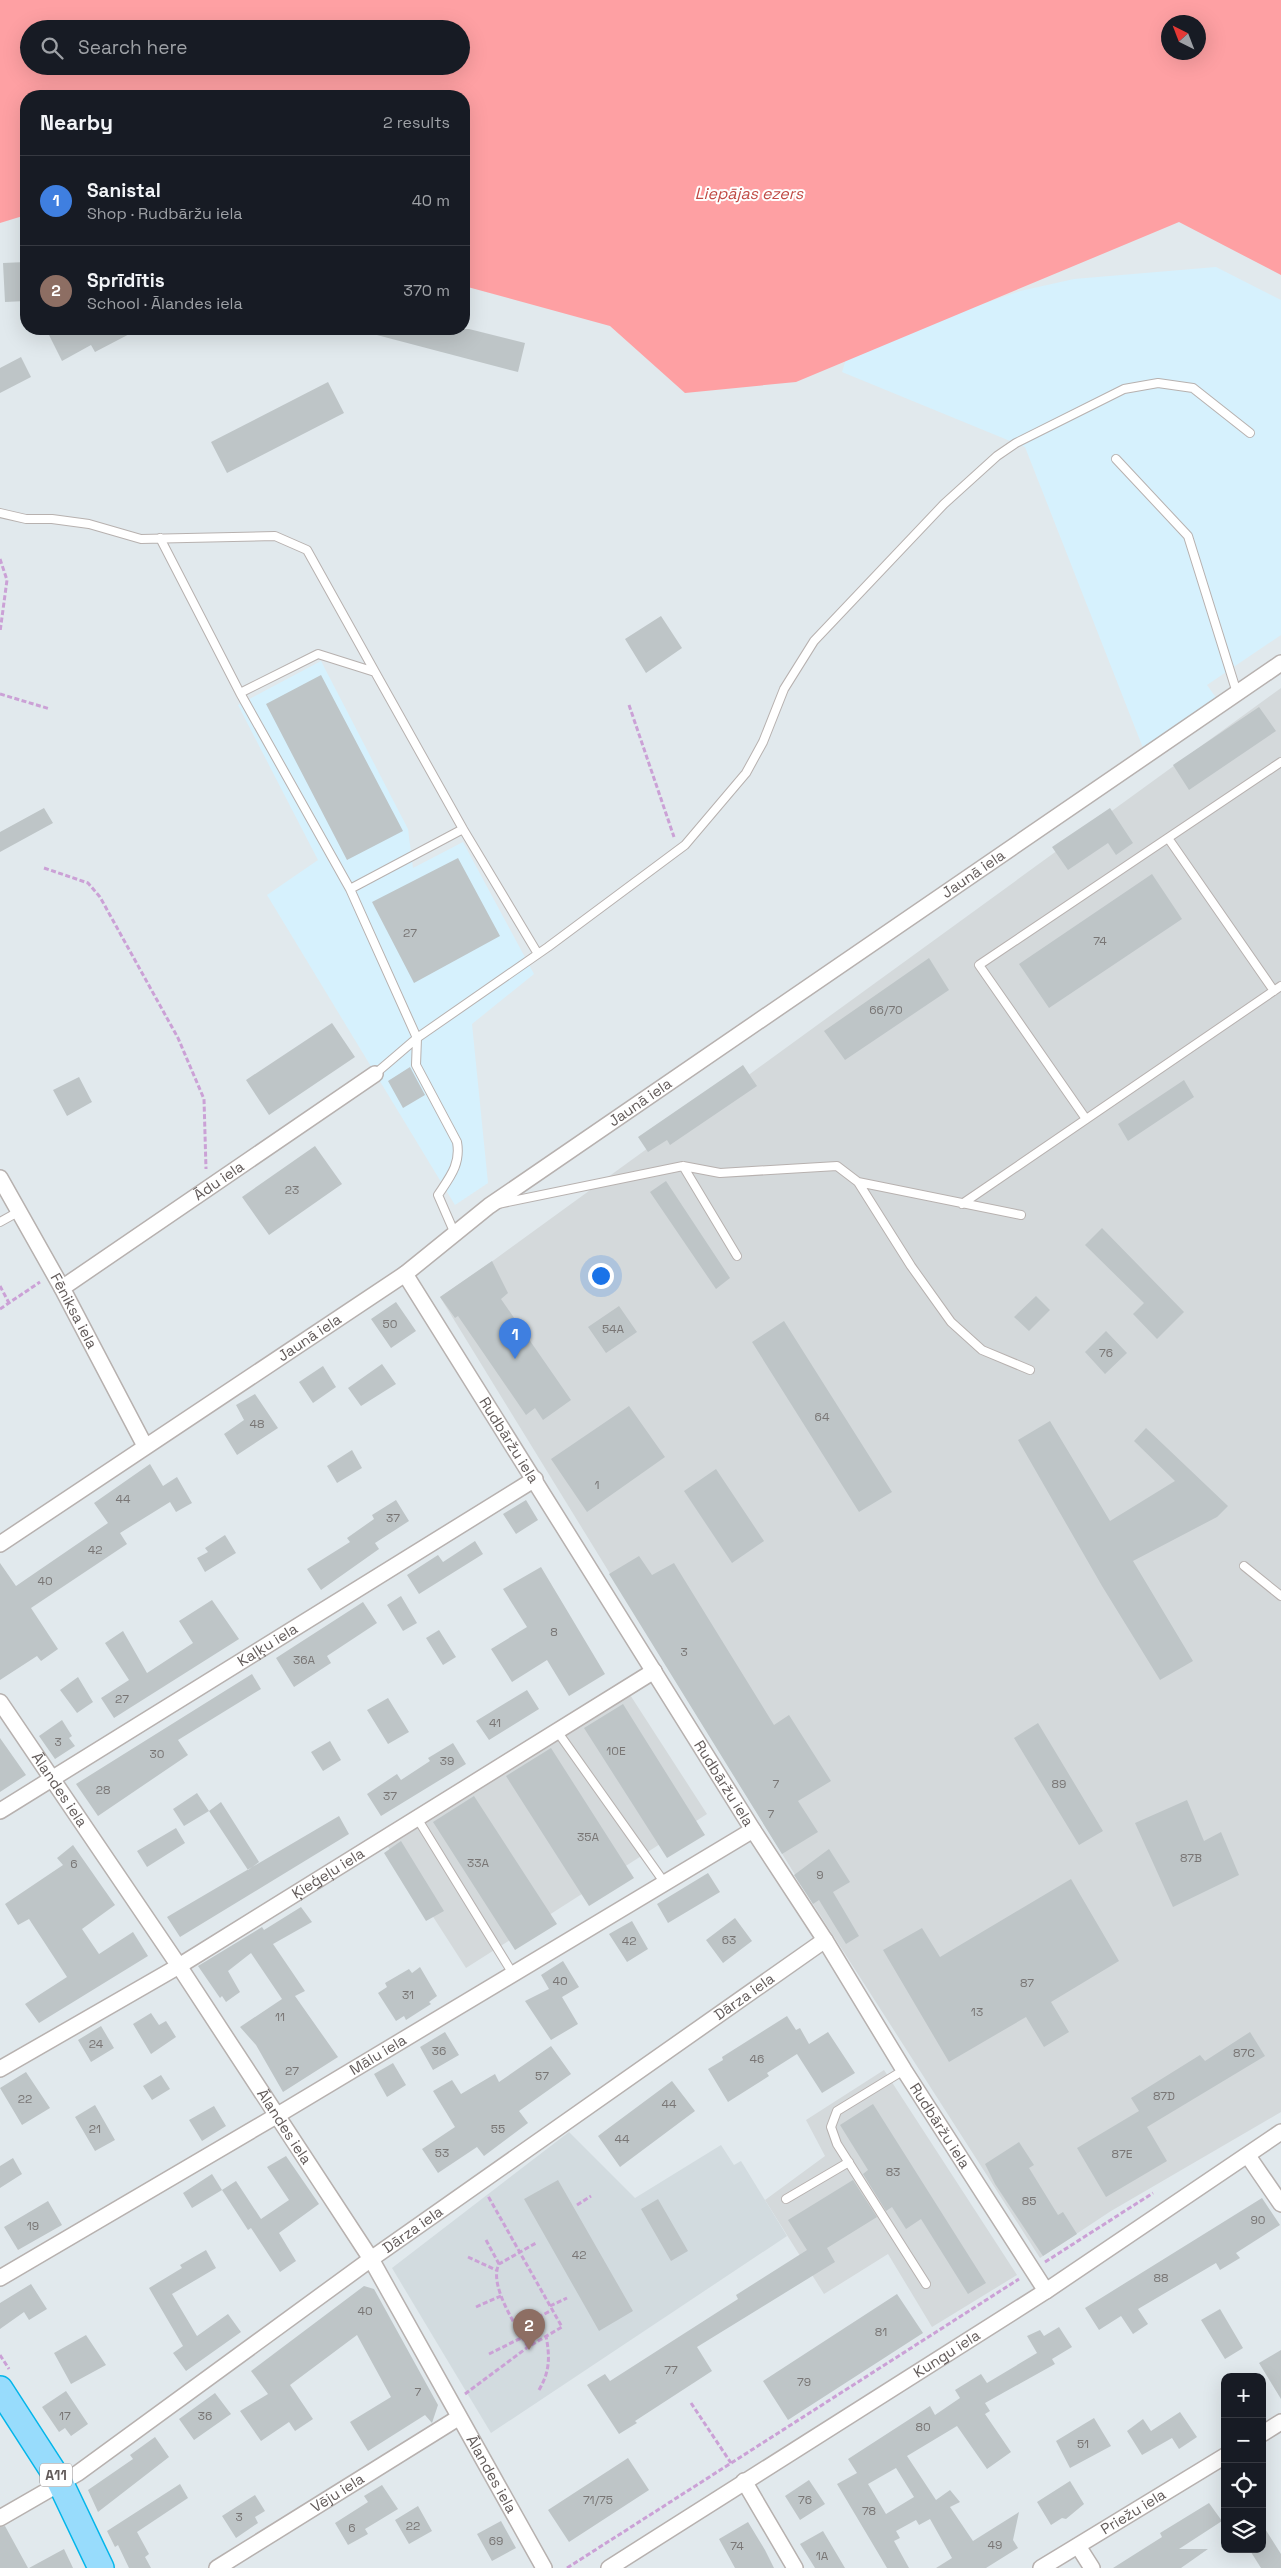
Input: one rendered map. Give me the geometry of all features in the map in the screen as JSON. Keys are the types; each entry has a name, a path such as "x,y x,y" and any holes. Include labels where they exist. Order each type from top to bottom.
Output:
{"highway":[{"name":"A11","path":"0,2388 60,2482 101,2568"}],"street":[{"name":"Jaunā iela","path":"0,1544 405,1274 489,1206 1281,664"},
{"name":"Ādu iela","path":"62,1288 375,1074"},
{"name":"Fēniksa iela","path":"0,1178 62,1288 145,1446"},
{"name":"Rudbāržu iela","path":"405,1274 753,1830 826,1940 904,2070 1046,2291"},
{"name":"Kaļķu iela","path":"0,1811 535,1479"},
{"name":"Ķieģeļu iela","path":"0,2069 179,1966 654,1671"},
{"name":"Ālandes iela","path":"0,1702 50,1779 179,1966 371,2259 458,2418 544,2568"},
{"name":"Mālu iela","path":"0,2278 276,2116 753,1830"},
{"name":"Dārza iela","path":"0,2518 78,2473 371,2259 826,1940"},
{"name":"Kungu iela","path":"609,2568 1046,2291 1281,2132"},
{"path":"1248,2156 1281,2204"},
{"name":"Vēju iela","path":"217,2568 458,2418"},
{"path":"1266,2431 1281,2422"},
{"name":"Priežu iela","path":"1041,2568 1221,2458"},
{"path":"744,2481 795,2568"},
{"path":"1078,2546 1092,2568"}],"lane":[{"path":"375,1074 417,1038 538,954 679,849 714,813 746,773 764,742 784,689 814,641 944,504 997,456 1016,443 1124,389 1158,383 1193,388 1250,433"},
{"path":"1116,459 1188,536 1237,693"},
{"path":"0,513 26,519 52,519 89,524 141,539 275,536 307,550 463,829 538,954"},
{"path":"160,538 240,693 350,889 417,1038 416,1065 457,1142 460,1156 453,1174 438,1195 455,1234"},
{"path":"240,693 318,654 375,672"},
{"path":"1086,1120 979,965 1281,762"},
{"path":"350,889 463,829"},
{"path":"1168,838 1274,991"},
{"path":"962,1204 1281,986"},
{"path":"489,1206 683,1166 720,1172 837,1166 858,1182 911,1266 952,1322 982,1350 1030,1370"},
{"path":"683,1166 737,1256"},
{"path":"858,1182 1021,1216"},
{"path":"0,1222 18,1212"},
{"path":"1244,1566 1281,1596"},
{"path":"556,1732 664,1882"},
{"path":"417,1818 513,1974"},
{"path":"904,2070 837,2111 831,2127 837,2144 926,2284"},
{"path":"786,2199 849,2162"}],"path":[{"path":"0,559 7,580 0,632"},
{"path":"0,694 50,709"},
{"path":"630,705 679,849"},
{"path":"44,868 88,883 100,897 178,1038 204,1099 206,1190"},
{"path":"0,1309 54,1274"},
{"path":"0,1286 9,1303"},
{"path":"451,2404 528,2346 562,2327 480,2183"},
{"path":"567,2568 1154,2193"},
{"path":"577,2205 592,2196"},
{"path":"486,2240 499,2264"},
{"path":"528,2346 501,2296 496,2270 499,2264 536,2243"},
{"path":"468,2257 496,2270"},
{"path":"476,2307 501,2296"},
{"path":"550,2306 566,2298"},
{"path":"518,2328 552,2310"},
{"path":"539,2390 547,2377 550,2358 546,2336"},
{"path":"490,2354 523,2337"},
{"path":"691,2402 731,2463"}],"shaded area":[{"path":"1216,267 1281,300 1281,635 1207,685 1217,699 1143,748 1025,447 842,372 849,350 1020,291 1074,279"},
{"path":"321,661 408,829 413,868 463,842 534,974 472,1024 488,1183 455,1205 267,895 318,860 238,705"},
{"path":"1281,688 1281,2112 1111,2211 1040,2258 813,1904 440,1297 494,1260"},
{"path":"625,1687 707,1814 466,1968 385,1842"},
{"path":"884,2070 1017,2275 932,2327 888,2254 824,2294 765,2200 825,2156 806,2120"},
{"path":"569,2132 635,2198 721,2145 734,2165 741,2161 787,2236 491,2433 392,2268"}],"water":[{"name":"Liepājas ezers","path":"0,0 1281,0 1281,275 1179,222 796,382 685,393 610,326 470,288 470,90 20,90 20,217 0,223"}],"building":[{"path":"20,262 20,301 5,302 3,263"},
{"path":"470,329 525,343 518,372 377,335 470,335"},
{"path":"49,335 128,335 95,352 91,345 62,361"},
{"path":"21,357 31,377 0,393 0,368"},
{"path":"328,382 344,413 227,473 211,442"},
{"path":"661,616 682,648 646,673 625,639"},
{"path":"321,675 403,831 347,860 266,704"},
{"path":"1259,707 1276,731 1189,790 1173,765"},
{"path":"44,808 53,823 0,852 0,832"},
{"path":"1110,808 1133,843 1116,855 1108,843 1068,870 1052,847"},
{"path":"458,858 500,936 414,983 372,902"},
{"path":"1152,874 1182,919 1049,1008 1019,964"},
{"path":"929,958 949,990 845,1060 824,1031"},
{"path":"332,1023 355,1057 269,1115 246,1080"},
{"path":"743,1065 757,1086 670,1145 667,1140 648,1152 638,1137"},
{"path":"410,1067 425,1095 403,1108 388,1081"},
{"path":"79,1077 92,1102 67,1116 53,1090"},
{"path":"1184,1080 1194,1097 1128,1141 1118,1124"},
{"path":"315,1146 342,1184 269,1235 242,1197"},
{"path":"666,1181 730,1278 716,1289 650,1192"},
{"path":"1102,1228 1184,1312 1157,1339 1133,1314 1144,1303 1085,1245"},
{"path":"492,1261 508,1293 501,1299 571,1400 543,1420 535,1408 526,1415 458,1316 455,1318 440,1297"},
{"path":"1036,1296 1050,1310 1029,1331 1014,1317"},
{"path":"396,1302 416,1331 391,1348 371,1319"},
{"path":"619,1306 637,1332 606,1353 588,1327"},
{"path":"784,1321 892,1492 859,1512 752,1342"},
{"path":"1106,1331 1127,1353 1105,1374 1085,1352"},
{"path":"382,1364 396,1384 361,1406 348,1388"},
{"path":"323,1366 336,1387 313,1403 299,1382"},
{"path":"255,1394 278,1428 237,1455 224,1434 244,1420 236,1405"},
{"path":"629,1406 665,1457 587,1512 551,1459"},
{"path":"1050,1421 1110,1521 1175,1481 1134,1441 1146,1428 1228,1506 1217,1517 1133,1561 1193,1661 1160,1680 1102,1586 1018,1440"},
{"path":"352,1450 362,1468 337,1483 327,1466"},
{"path":"150,1464 163,1486 177,1477 192,1503 176,1512 170,1502 120,1533 127,1544 31,1608 58,1649 41,1661 37,1656 0,1680 0,1563 16,1586 108,1523 94,1503"},
{"path":"716,1469 764,1541 732,1563 684,1491"},
{"path":"396,1500 409,1521 375,1543 379,1549 321,1590 307,1569 350,1542 347,1538 374,1519 372,1515"},
{"path":"526,1500 538,1520 516,1534 503,1514"},
{"path":"225,1535 236,1553 205,1572 197,1558 208,1552 205,1548"},
{"path":"475,1541 483,1554 419,1594 407,1575 438,1555 443,1562"},
{"path":"639,1556 652,1575 674,1563 774,1725 789,1715 831,1781 798,1801 818,1832 782,1854 609,1574"},
{"path":"541,1567 605,1674 569,1696 547,1660 512,1682 491,1649 527,1627 503,1589"},
{"path":"401,1596 417,1623 403,1631 387,1605"},
{"path":"212,1600 239,1639 114,1718 101,1698 129,1680 105,1643 123,1631 147,1673 193,1643 179,1621"},
{"path":"363,1602 377,1623 327,1656 331,1663 294,1687 276,1658"},
{"path":"439,1630 456,1657 443,1665 426,1638"},
{"path":"252,1674 261,1689 178,1740 188,1755 98,1816 76,1784"},
{"path":"78,1677 93,1702 77,1713 60,1690"},
{"path":"527,1690 539,1709 489,1740 476,1721"},
{"path":"388,1698 409,1732 388,1744 367,1710"},
{"path":"623,1704 705,1835 667,1858 584,1728"},
{"path":"62,1720 72,1736 69,1738 75,1746 55,1759 39,1736"},
{"path":"1038,1723 1103,1831 1079,1845 1014,1738"},
{"path":"0,1738 26,1775 0,1792"},
{"path":"330,1741 341,1760 323,1771 311,1752"},
{"path":"453,1743 466,1764 381,1816 367,1794 397,1774 401,1780 430,1761 428,1758"},
{"path":"551,1748 634,1878 589,1906 506,1776"},
{"path":"197,1793 209,1811 184,1826 173,1809"},
{"path":"474,1796 557,1924 515,1950 433,1822"},
{"path":"1187,1800 1204,1841 1221,1832 1239,1875 1173,1907 1135,1823"},
{"path":"221,1802 259,1862 248,1870 209,1811"},
{"path":"339,1816 349,1834 180,1937 167,1917"},
{"path":"176,1828 185,1843 147,1867 137,1851"},
{"path":"401,1841 444,1911 426,1921 384,1853"},
{"path":"73,1845 115,1905 82,1929 99,1954 133,1932 148,1956 39,2023 25,2004 67,1977 29,1919 18,1925 5,1904 63,1865 57,1858"},
{"path":"829,1849 850,1882 833,1892 859,1936 846,1944 819,1900 813,1904 794,1875"},
{"path":"708,1873 720,1892 668,1923 657,1904"},
{"path":"1071,1879 1119,1961 1051,2002 1069,2032 1044,2047 1026,2017 949,2062 883,1950 922,1928 940,1957"},
{"path":"301,1907 312,1922 273,1944 305,1991 295,1996 338,2057 283,2092 256,2045 240,2027 282,1999 251,1953 228,1971 240,1992 226,2002 222,1996 220,1998 198,1966 262,1927 264,1930"},
{"path":"735,1918 752,1941 723,1963 706,1940"},
{"path":"632,1921 648,1949 627,1962 609,1934"},
{"path":"563,1961 579,1987 562,1997 578,2024 551,2040 525,2001 549,1989 541,1975"},
{"path":"420,1967 437,1996 429,2002 431,2004 406,2020 404,2016 396,2021 378,1993 387,1987 385,1983 409,1969 412,1973"},
{"path":"151,2013 159,2025 166,2021 176,2037 151,2054 133,2024"},
{"path":"787,2016 796,2030 800,2028 809,2044 828,2032 855,2073 822,2093 797,2054 767,2073 769,2076 728,2102 708,2069 723,2060 722,2057"},
{"path":"101,2026 114,2048 91,2062 78,2040"},
{"path":"445,2032 459,2055 433,2070 420,2047"},
{"path":"1250,2032 1265,2056 1147,2127 1167,2161 1106,2197 1077,2148 1139,2111 1131,2098 1200,2055 1205,2061"},
{"path":"551,2046 571,2074 519,2111 528,2123 484,2156 477,2147 438,2173 422,2149 455,2127 433,2091 452,2080 461,2094 495,2074 499,2082"},
{"path":"393,2063 406,2085 387,2097 374,2074"},
{"path":"26,2072 50,2108 22,2125 0,2088"},
{"path":"161,2075 170,2089 152,2100 143,2086"},
{"path":"672,2081 695,2111 620,2167 598,2136"},
{"path":"873,2104 986,2283 968,2294 921,2219 906,2229 892,2207 886,2211 863,2174 868,2170 840,2125"},
{"path":"95,2105 115,2140 95,2151 75,2117"},
{"path":"214,2106 226,2126 202,2141 189,2120"},
{"path":"1019,2142 1034,2165 1029,2168 1058,2215 1063,2212 1077,2234 1043,2256 995,2184 985,2164"},
{"path":"286,2156 319,2204 279,2233 296,2261 280,2272 251,2228 248,2230 222,2190 236,2181 261,2219 289,2200 267,2167"},
{"path":"13,2158 22,2174 0,2188 0,2166"},
{"path":"212,2174 222,2190 192,2208 183,2193"},
{"path":"558,2180 633,2311 599,2331 524,2199"},
{"path":"853,2180 877,2217 827,2248 835,2262 697,2347 712,2371 635,2421 637,2423 619,2434 587,2385 605,2374 610,2381 738,2299 736,2295 807,2250 788,2220"},
{"path":"1262,2198 1280,2225 1236,2253 1240,2258 1220,2270 1216,2263 1138,2309 1148,2324 1133,2334 1121,2316 1099,2330 1085,2308"},
{"path":"658,2199 688,2251 671,2261 641,2209"},
{"path":"48,2201 62,2225 18,2250 4,2227"},
{"path":"206,2250 216,2268 172,2294 197,2336 228,2314 241,2332 186,2371 173,2353 183,2346 149,2288 182,2268 180,2265"},
{"path":"31,2284 47,2309 29,2320 24,2312 0,2329 0,2303"},
{"path":"364,2286 374,2289 438,2405 432,2423 425,2415 368,2451 350,2422 391,2397 357,2335 290,2385 313,2419 295,2431 289,2422 261,2441 240,2411 268,2394 251,2371"},
{"path":"897,2294 923,2333 788,2420 763,2381"},
{"path":"1220,2309 1243,2348 1225,2359 1201,2320"},
{"path":"1059,2327 1072,2347 1052,2359 1055,2364 985,2403 990,2411 985,2414 1011,2452 987,2469 957,2426 907,2456 936,2500 950,2490 960,2502 950,2507 973,2541 1019,2512 1013,2540 1018,2548 986,2568 936,2568 952,2558 930,2519 919,2525 916,2520 896,2531 900,2538 894,2541 909,2568 887,2568 837,2484 857,2473 848,2459 930,2406 935,2415 960,2398 955,2390 981,2374 987,2383 1037,2353 1027,2336 1040,2330 1044,2336","holes":["896,2468 914,2497 886,2514 868,2484"]},
{"path":"86,2335 106,2365 71,2384 54,2353"},
{"path":"1281,2350 1281,2399 1266,2373 1259,2363"},
{"path":"66,2391 88,2424 71,2436 65,2428 59,2432 42,2407"},
{"path":"215,2393 231,2414 194,2440 179,2419"},
{"path":"1180,2412 1197,2437 1179,2449 1172,2438 1142,2455 1127,2431 1143,2419 1151,2431"},
{"path":"1094,2418 1111,2446 1070,2468 1056,2441"},
{"path":"155,2437 169,2457 98,2512 88,2490 133,2459 130,2455"},
{"path":"628,2458 649,2490 569,2542 548,2510"},
{"path":"809,2480 825,2504 800,2520 785,2496"},
{"path":"1070,2481 1084,2504 1066,2519 1062,2518 1051,2525 1037,2502"},
{"path":"180,2484 188,2498 137,2532 149,2554 145,2557 151,2568 129,2568 118,2545 115,2547 107,2531"},
{"path":"382,2485 398,2509 365,2529 368,2534 348,2545 335,2523 368,2502 364,2496"},
{"path":"255,2495 265,2511 255,2517 258,2523 236,2538 222,2516"},
{"path":"1209,2503 1221,2520 1221,2522 1179,2549 1208,2549 1181,2568 1113,2568 1162,2537 1160,2533"},
{"path":"418,2506 432,2531 409,2544 395,2520"},
{"path":"501,2521 516,2548 492,2561 477,2534"},
{"path":"748,2522 774,2568 735,2568 719,2539"},
{"path":"5,2526 28,2568 0,2568 0,2527"},
{"path":"1266,2530 1281,2554 1281,2568 1261,2568 1252,2553 1266,2553"},
{"path":"823,2531 845,2568 815,2568 800,2544"},
{"path":"64,2549 73,2568 29,2568"}],"place":[{"name":"Sanistal","path":"515,1359"},
{"name":"Sprīdītis","path":"529,2350"}]}
